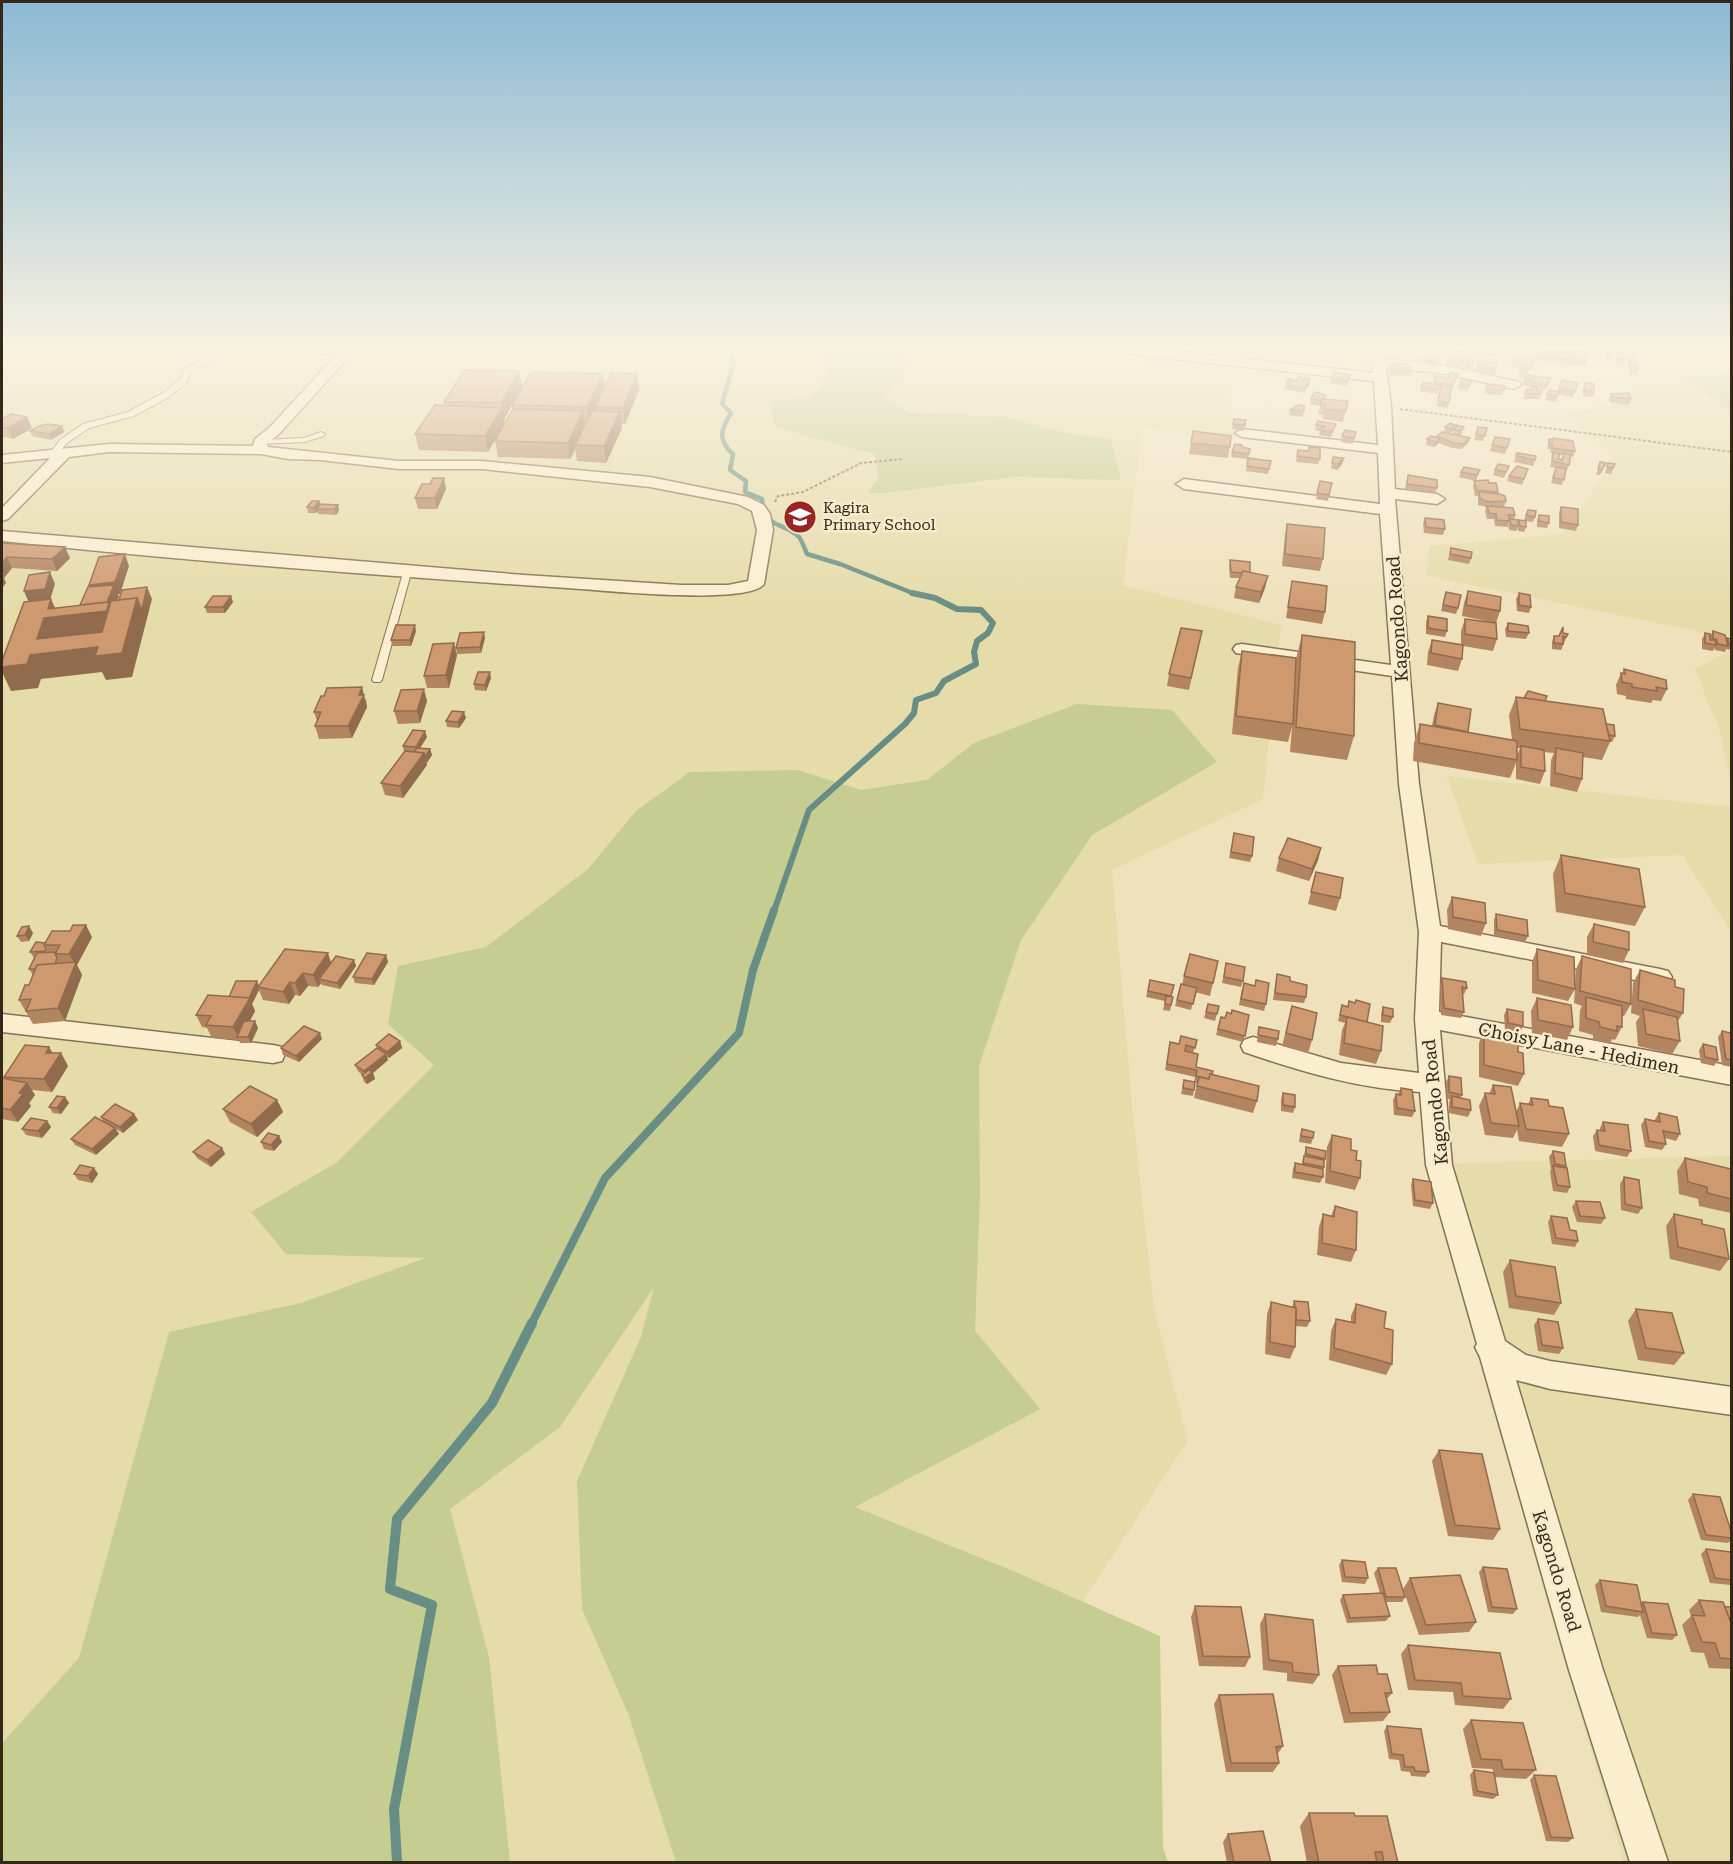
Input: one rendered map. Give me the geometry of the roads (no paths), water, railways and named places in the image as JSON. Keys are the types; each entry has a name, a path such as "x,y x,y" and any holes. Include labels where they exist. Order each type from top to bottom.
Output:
{"street":[{"path":"261,446 269,437"},
{"path":"1276,437 1386,450"},
{"name":"Kagondo Road","path":"1385,437 1409,783 1430,932 1427,1019 1439,1165 1490,1347 1586,1670 1649,1863"},
{"path":"2,459 109,448 261,446 288,455 320,456 399,465 482,465 650,482 743,500 758,508 765,530 756,584 744,590 673,589 407,573 2,536"},
{"path":"4,511 59,454"},
{"path":"1184,484 1388,501 1437,499"},
{"path":"1242,649 1400,672"},
{"path":"1430,932 1660,977"},
{"name":"Choisy Lane - Hedimen","path":"1427,1019 1731,1076"},
{"path":"2,1023 273,1054"},
{"path":"1253,1046 1310,1066 1346,1074 1407,1083 1432,1083"},
{"path":"1490,1347 1519,1367 1550,1375 1731,1401"}],"lane":[{"path":"59,454 64,441 70,437"},
{"path":"261,446 313,437"},
{"path":"377,680 407,573"}],"waterway":[{"path":"723,437 733,454 730,470 746,481 745,492 762,499 763,509 769,520 799,537 807,554 840,564 913,593"},
{"path":"774,911 809,810 905,724 914,713 916,700 936,693 944,681 976,664 974,652 977,641 988,633 993,623 981,610 957,609 935,598 913,593"},
{"path":"531,1325 605,1178 739,1033 753,970 774,910"},
{"path":"397,1862 394,1809 432,1605 390,1589 397,1519 492,1403 531,1325"}],"place":[{"name":"Kagira Primary School","path":"800,517"}]}
